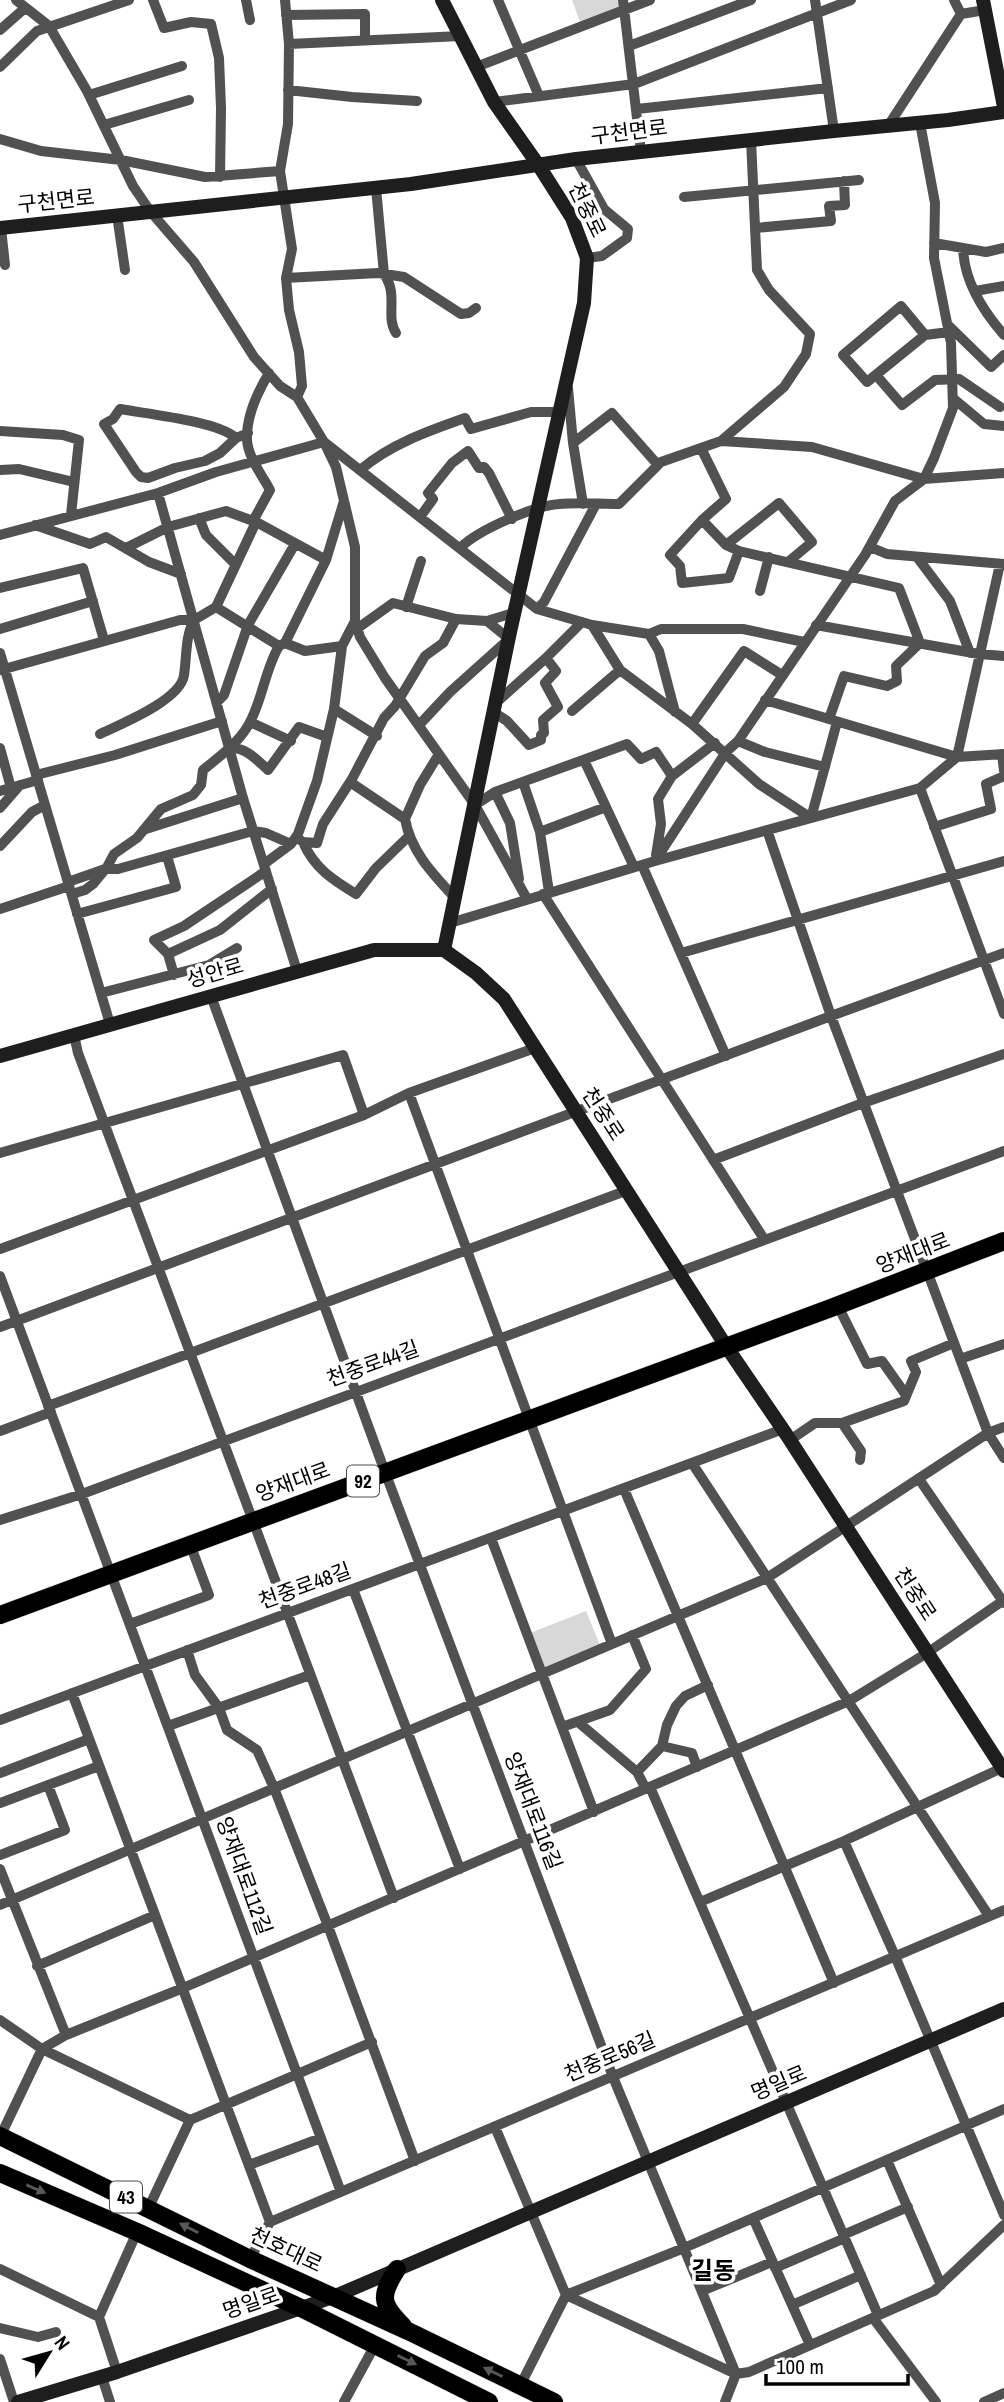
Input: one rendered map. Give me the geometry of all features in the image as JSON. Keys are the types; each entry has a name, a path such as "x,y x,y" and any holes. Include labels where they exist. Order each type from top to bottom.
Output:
{"main road":[{"name":"천중로","path":"442,0 494,102 540,166 572,218 587,258 583,303 444,950 476,973 504,999 726,1346 1003,1768"},
{"path":"984,5 1004,109"},
{"name":"구천면로","path":"0,228 376,188 576,159 920,123 1004,109"},
{"name":"성안로","path":"0,1056 374,950 444,950"},
{"name":"양재대로","path":"0,1615 838,1306 1004,1241"},
{"name":"명일로","path":"16,2402 110,2375 333,2297 1004,2009"},
{"name":"천호대로","path":"0,2136 250,2259 408,2331 554,2402"},
{"name":"43","path":"0,2173 137,2232 301,2308 489,2402"},
{"path":"397,2269 384,2291 384,2298 390,2313 408,2331"}],"street":[{"path":"0,30 23,6 36,0"},
{"path":"0,67 37,32 129,0"},
{"path":"153,0 164,28 191,22 211,24 219,58 220,177"},
{"path":"246,0 250,20"},
{"path":"285,0 289,44 288,124 280,171 292,249 286,278 289,310 299,352 302,386 297,397"},
{"path":"498,0 539,96"},
{"path":"476,67 624,5 650,0"},
{"path":"629,46 751,0"},
{"path":"815,0 834,131"},
{"path":"494,102 634,84 851,0"},
{"path":"954,0 961,14"},
{"path":"624,5 642,152"},
{"path":"888,126 961,14 984,5"},
{"path":"23,6 49,26 89,95 133,186 150,211 194,262 254,357 280,386 297,397 324,442 337,467 355,547 356,625 366,647 399,698 475,805 527,899"},
{"path":"286,15 365,14 365,40"},
{"path":"289,44 461,36"},
{"path":"89,95 182,66"},
{"path":"636,109 828,88"},
{"path":"288,90 416,101"},
{"path":"104,125 189,100"},
{"path":"654,861 726,752 738,741 870,547 895,500 923,479 953,408 948,329 934,258 935,203 920,123"},
{"path":"0,139 41,151 121,160 205,177 280,171"},
{"path":"460,548 469,540 538,507 558,504 619,504 658,465 721,441 784,387 807,354 810,334 769,290 757,270 751,140"},
{"path":"576,159 604,209 628,229 627,237 601,256 587,258"},
{"path":"684,197 859,180"},
{"path":"755,228 831,221 828,206 845,205 844,181"},
{"path":"376,188 384,274 391,284 391,326 396,333"},
{"name":"구천면로","path":"117,215 125,270"},
{"path":"0,228 5,265"},
{"path":"934,243 986,252 1004,248"},
{"path":"963,248 964,268 987,317 1001,329"},
{"path":"286,278 384,274 404,277 461,313 469,313 476,308"},
{"path":"975,291 1004,286"},
{"path":"925,335 901,306 843,355 867,382 925,335 948,329"},
{"path":"948,329 991,367 1004,355"},
{"path":"2,670 180,620 194,620 216,607 270,489 247,440 251,411 269,373"},
{"path":"876,375 902,405 935,380 959,379 1000,407"},
{"path":"567,379 573,443 583,504"},
{"path":"954,399 984,424 1004,426"},
{"path":"205,461 175,468 160,475 141,477 125,458 104,424 113,419 120,409 192,422 230,432 236,438"},
{"path":"360,470 370,461 421,433 466,418 471,429 531,412 559,412"},
{"path":"573,443 612,414 658,465"},
{"path":"0,431 63,435 79,440 71,515"},
{"path":"163,491 220,453 236,438 248,433"},
{"path":"721,441 812,447 923,479 1004,473"},
{"path":"0,535 163,491 324,442"},
{"path":"324,442 537,609 587,624 649,634 661,629 743,629 804,642"},
{"path":"701,448 726,499 702,520 670,555 680,566 682,583 729,578 739,551"},
{"path":"420,517 433,499 428,494 452,463 468,451 479,468 484,467 489,474 512,519"},
{"path":"0,470 19,469 74,482"},
{"path":"163,491 168,527 243,798 297,971"},
{"path":"105,869 114,854 145,830 161,809 193,795 201,785 203,770 230,748 244,732 282,645 326,560 344,498"},
{"path":"726,545 779,503 812,542 788,562"},
{"path":"537,609 544,602 596,504"},
{"path":"126,548 168,527 226,511 254,522 326,560"},
{"path":"199,518 206,535 236,565"},
{"path":"702,520 726,545 739,551 899,588 920,643"},
{"path":"35,525 90,544 106,537 149,562 181,573"},
{"path":"217,702 224,695 248,625 295,544"},
{"path":"450,923 654,861 920,788 957,757 975,653 1002,564 887,554 870,547"},
{"path":"760,591 769,557"},
{"path":"917,557 950,601 975,653"},
{"path":"406,607 421,561"},
{"path":"0,588 83,568 104,640"},
{"path":"0,629 93,601"},
{"path":"174,975 167,954 154,940 184,926 265,868 297,841 317,781 334,709 342,646 356,625 393,603 456,619 487,621 516,612"},
{"path":"216,607 282,645 305,651 342,646"},
{"path":"0,909 69,887 105,869 118,869 253,831 317,843 323,824 377,736 384,718 425,656 443,643 456,619"},
{"path":"100,734 152,708 180,687 184,679 188,631 194,620"},
{"path":"419,725 450,692 509,639 487,621"},
{"path":"546,658 556,671 545,684 558,707 543,720 544,733 541,740 529,745 496,707 546,658 587,624"},
{"path":"587,624 620,670 692,724 759,784 811,818"},
{"path":"816,625 1004,656"},
{"path":"649,634 659,650 675,712"},
{"path":"811,818 844,676 887,686 897,681 896,666 920,643"},
{"path":"692,724 744,651 782,675"},
{"path":"0,653 2,670 110,1024"},
{"path":"572,711 620,670"},
{"path":"765,700 957,757 1003,754 1004,774 986,784 991,809 934,827"},
{"path":"334,709 377,736"},
{"path":"10,788 222,721"},
{"path":"250,722 291,741"},
{"path":"230,748 238,747 268,770 299,727 327,737"},
{"path":"738,741 765,752 825,767"},
{"path":"654,861 661,824 659,799 672,776 715,743"},
{"path":"475,805 495,792 627,744 641,758 656,752 672,776"},
{"path":"0,749 10,788 0,808"},
{"path":"439,754 420,785 405,818 408,837 427,865 456,899"},
{"path":"584,760 681,953 726,1056"},
{"path":"350,782 405,818"},
{"path":"523,782 540,832 546,893 764,1239"},
{"path":"920,788 1004,1014"},
{"path":"495,792 510,822 520,888"},
{"path":"145,830 243,798"},
{"path":"0,846 32,812 45,805"},
{"path":"540,832 606,807"},
{"path":"767,830 831,1016 896,1191 988,1433 1004,1458"},
{"path":"297,841 320,870 356,894 376,868 408,837"},
{"path":"78,914 176,887 167,856"},
{"path":"681,953 1004,861"},
{"path":"167,954 220,930 272,889"},
{"path":"101,993 209,965 237,948"},
{"path":"0,1327 1004,953"},
{"name":"양재대로116길","path":"211,996 291,1219 523,1842 613,2077 736,2374"},
{"path":"74,1035 78,1053 394,1898"},
{"path":"0,1249 267,1152 364,1115 409,1093 535,1048"},
{"path":"713,1160 863,1103 1004,1054"},
{"path":"0,1153 343,1055 364,1115"},
{"path":"409,1093 612,1644"},
{"name":"천중로44길","path":"1,1518 82,1494 1004,1151"},
{"path":"0,1431 190,1353 628,1190"},
{"name":"양재대로112길","path":"0,1276 341,2192"},
{"path":"838,1306 867,1364 882,1361 906,1395"},
{"path":"786,1435 815,1423 842,1423 904,1401 916,1372 911,1361 954,1343"},
{"path":"961,1359 1004,1344"},
{"path":"842,1423 861,1451 860,1461"},
{"path":"0,1905 767,1578 988,1433 1004,1427"},
{"name":"천중로48길","path":"0,1720 692,1463 786,1435"},
{"path":"692,1463 989,1916"},
{"path":"0,2136 42,2049 66,2035 254,1958 849,1702 1004,1601 919,1479"},
{"path":"624,1489 834,1983"},
{"path":"491,1538 594,1812"},
{"path":"130,1624 209,1595 190,1545"},
{"path":"353,1589 460,1869"},
{"path":"562,1727 610,1710 646,1669 632,1635"},
{"path":"187,1650 195,1675 219,1708 227,1730 257,1750 274,1788 415,2161"},
{"path":"168,1726 310,1675"},
{"path":"638,1772 662,1746 667,1725 676,1706 685,1696 708,1685"},
{"path":"72,1693 270,2222 250,2259"},
{"path":"578,1721 638,1772 648,1788 788,2102 876,2317 936,2402"},
{"path":"0,1773 89,1739"},
{"path":"662,1746 692,1753 697,1767"},
{"path":"0,1804 99,1766"},
{"path":"700,1902 844,1841 1003,1768"},
{"path":"0,1855 65,1830 48,1785"},
{"path":"844,1841 1004,2215"},
{"path":"0,1870 66,2035"},
{"name":"천중로56길","path":"270,2222 1004,1910"},
{"path":"37,1966 155,1915"},
{"path":"0,2020 42,2049 190,2120"},
{"path":"149,2207 190,2120 372,2042"},
{"path":"520,2386 566,2295 684,2248 1004,2109"},
{"path":"495,2127 566,2295 736,2374 749,2372 934,2291 1004,2225"},
{"path":"249,2165 321,2138"},
{"path":"887,2160 942,2284"},
{"path":"702,2291 774,2265 908,2207"},
{"path":"753,2218 810,2345"},
{"path":"110,2402 110,2375 99,2317 137,2232"},
{"path":"1,2272 99,2317"},
{"path":"792,2305 861,2275"},
{"path":"0,2328 38,2337 56,2332"},
{"path":"344,2402 375,2344"},
{"name":"명일로","path":"0,2359 16,2402"},
{"path":"725,2402 736,2374"},
{"path":"984,2402 1004,2393"}],"shaded area":[{"path":"572,0 619,0 621,7 580,22"},
{"path":"586,1611 600,1645 544,1670 530,1633"}],"district":[{"name":"길동","path":"713,2271"}]}
